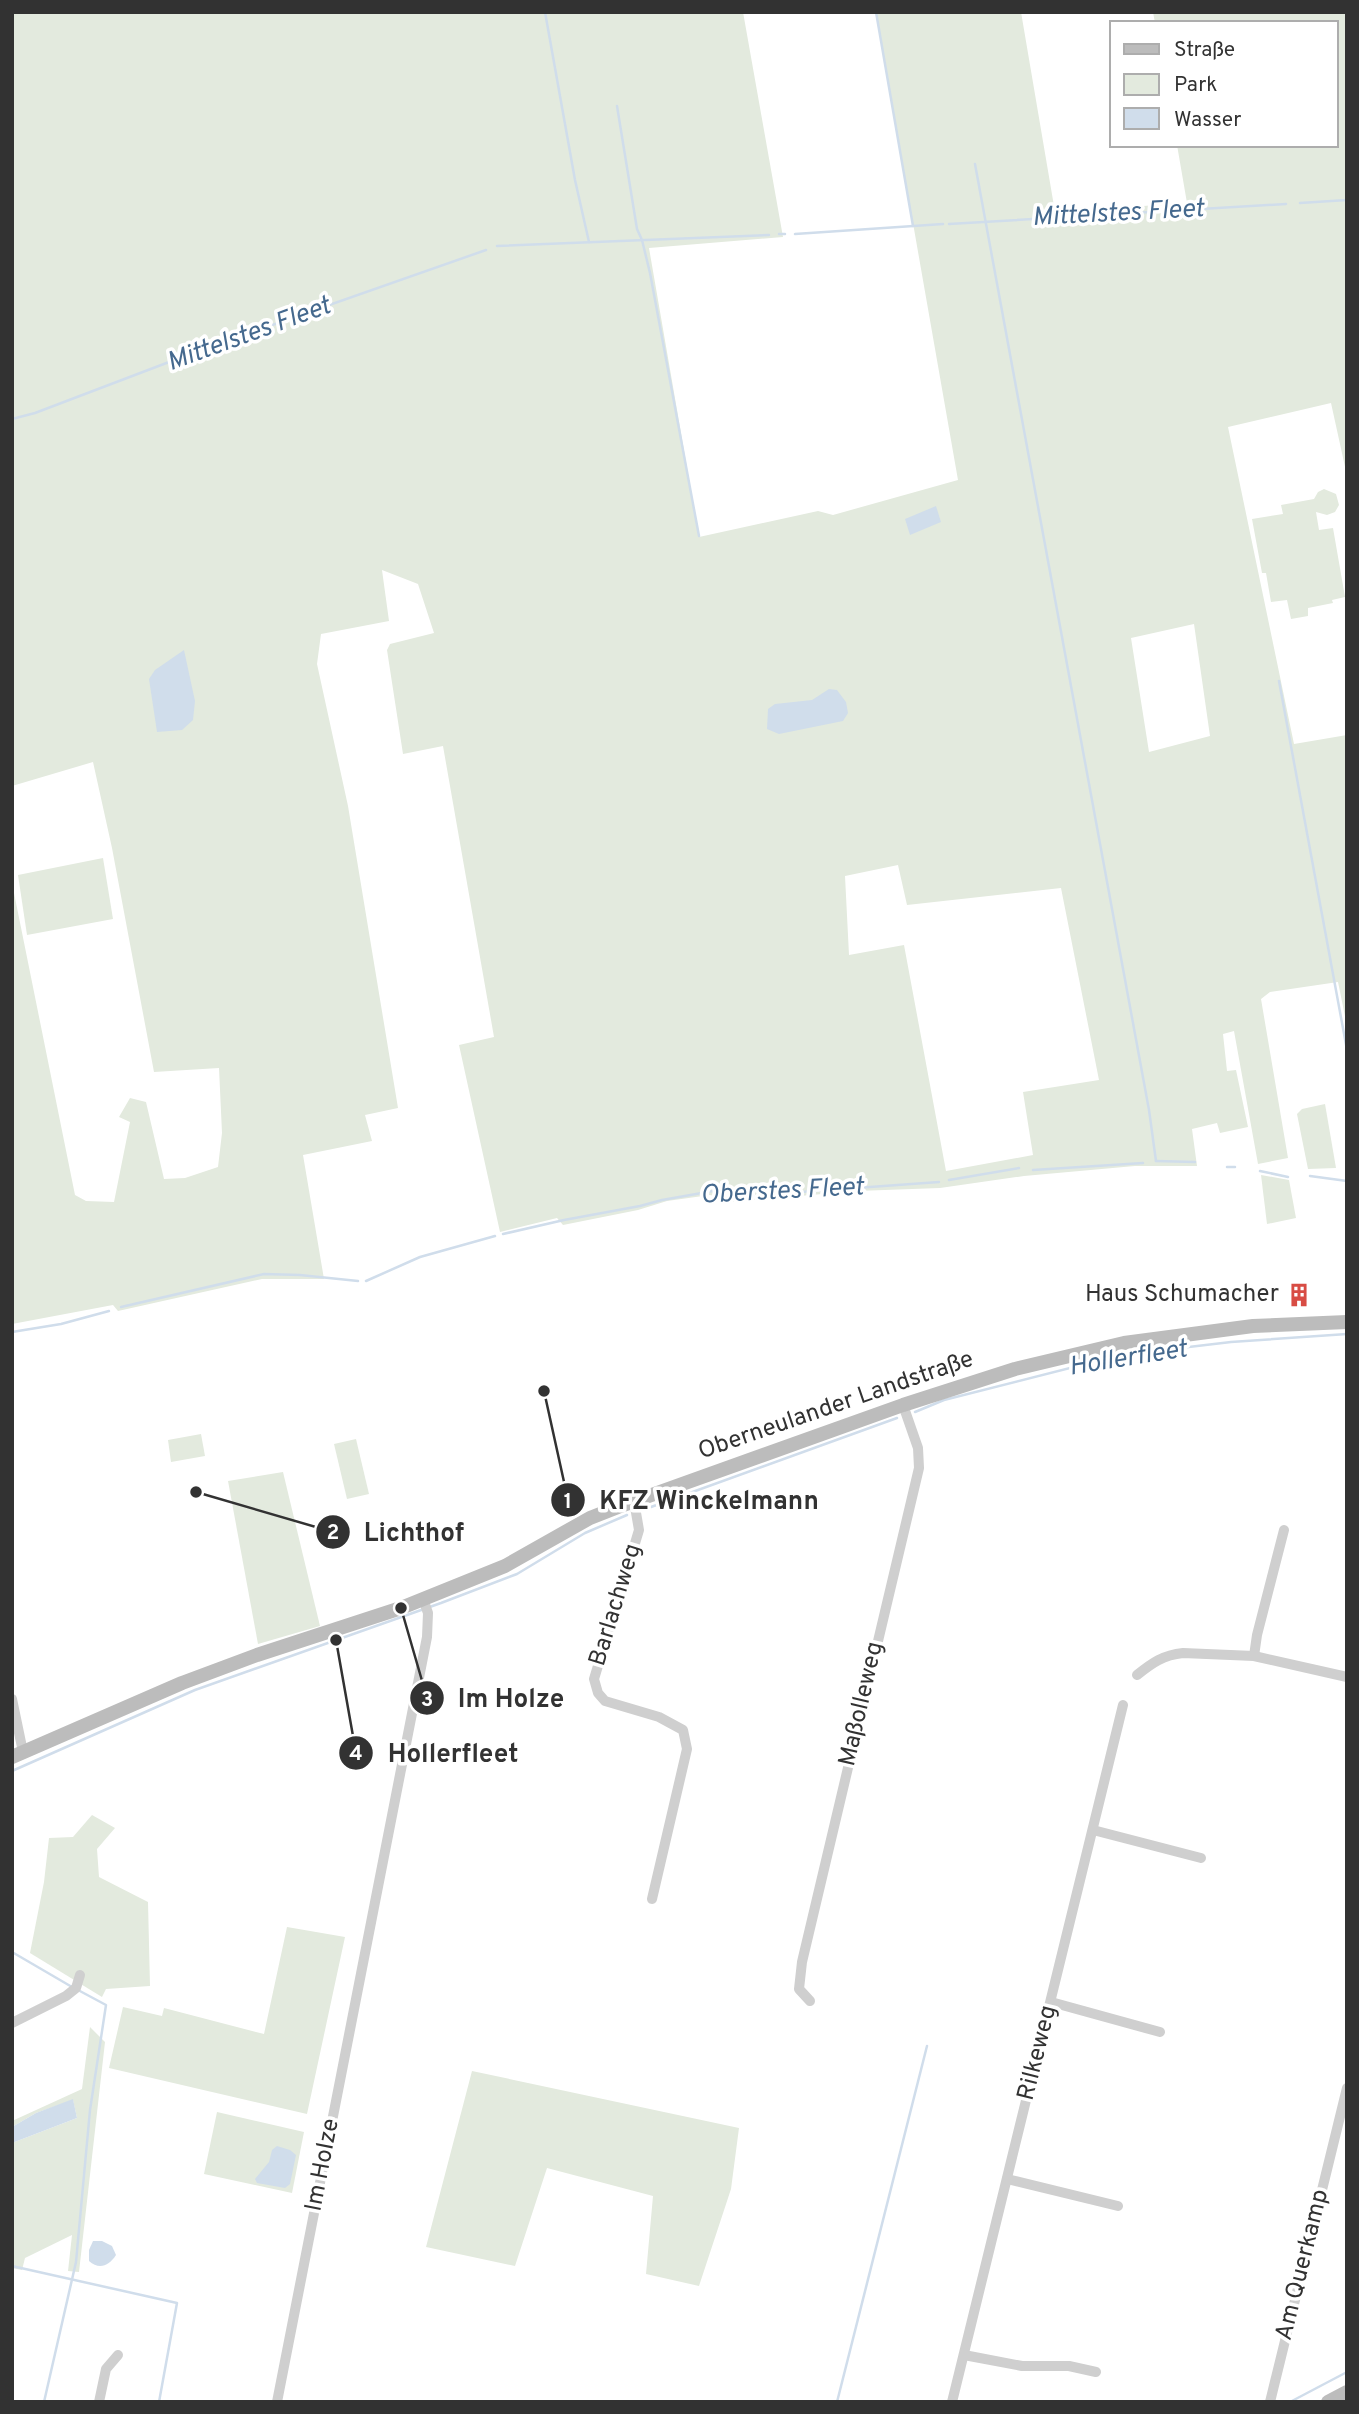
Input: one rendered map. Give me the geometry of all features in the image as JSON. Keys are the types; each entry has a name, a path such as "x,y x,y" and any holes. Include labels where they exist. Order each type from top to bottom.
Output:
{"street":[{"name":"Oberneulander Landstraße","path":"18,1755 181,1683 257,1655 426,1606 505,1566 590,1518 992,1375 1124,1343 1253,1326 1347,1321"},
{"name":"Maßolleweg","path":"810,2001 799,1989 802,1962 919,1468 918,1448 903,1405"},
{"name":"Barlachweg","path":"634,1501 639,1530 594,1679 598,1693 605,1702 659,1717 683,1730 687,1749 652,1899"},
{"path":"1254,1656 1284,1530"},
{"name":"Im Holze","path":"277,2402 424,1650 426,1606"},
{"path":"1137,1675 1156,1660 1171,1654 1254,1656 1347,1677"},
{"path":"12,1699 18,1755"},
{"name":"Rilkeweg","path":"953,2402 1123,1705"},
{"path":"1093,1830 1201,1858"},
{"path":"12,2023 76,1988 80,1975"},
{"path":"1051,2002 1160,2032"},
{"name":"Am Querkamp","path":"1270,2402 1347,2088"},
{"path":"1007,2179 1118,2206"},
{"path":"99,2402 106,2369 118,2355"},
{"path":"964,2355 1022,2366 1069,2366 1096,2372"},
{"path":"1328,2402 1347,2392"}],"green space":[{"path":"12,12 743,12 783,237 649,248 699,537 818,511 833,515 958,480 876,12 1021,12 1055,212 1187,203 1177,147 1338,147 1338,21 1155,21 1153,12 1347,12 1347,476 1331,403 1228,427 1294,744 1347,735 1347,1026 1338,982 1270,992 1261,999 1288,1158 1258,1164 1234,1031 1223,1034 1227,1071 1236,1070 1248,1127 1220,1133 1217,1123 1192,1129 1197,1166 1135,1166 1024,1176 940,1188 857,1191 731,1202 710,1195 667,1201 638,1210 563,1225 557,1218 500,1232 459,1045 494,1037 443,746 403,754 387,650 390,644 434,633 418,584 382,570 389,621 321,634 317,664 348,806 398,1108 365,1115 372,1141 303,1155 324,1279 262,1279 118,1311 113,1305 12,1324 12,883 75,1195 86,1201 114,1202 130,1122 119,1117 130,1098 146,1102 164,1179 185,1178 218,1167 222,1133 219,1068 154,1072 93,762 12,786","holes":["1194,624 1210,736 1149,752 1131,638","898,865 907,905 1061,888 1099,1080 1023,1092 1033,1155 946,1171 904,945 849,955 845,876"]},
{"path":"1324,489 1336,494 1339,505 1335,512 1327,515 1316,512 1319,530 1333,528 1345,597 1332,600 1333,603 1308,608 1308,616 1291,619 1287,600 1271,602 1266,573 1262,573 1252,519 1283,514 1281,505 1314,499 1318,492"},
{"path":"103,858 113,919 27,935 18,875"},
{"path":"1325,1104 1336,1168 1308,1169 1297,1114 1302,1109"},
{"path":"1261,1175 1289,1180 1296,1218 1267,1224"},
{"path":"201,1434 205,1456 171,1462 168,1440"},
{"path":"356,1439 369,1494 347,1499 334,1444"},
{"path":"283,1472 320,1626 258,1644 228,1481"},
{"path":"92,1815 115,1828 97,1849 99,1877 148,1902 150,1986 106,1989 102,1997 30,1953 44,1882 49,1838 73,1837"},
{"path":"287,1927 345,1937 307,2114 109,2068 123,2007 162,2016 164,2008 264,2034"},
{"path":"90,2027 105,2042 79,2272 68,2271 72,2235 25,2258 22,2270 12,2268 12,2143 77,2118 73,2100 36,2113 12,2127 12,2121 82,2089"},
{"path":"472,2071 739,2128 731,2189 699,2286 646,2274 653,2196 547,2168 515,2266 426,2247"},
{"path":"217,2112 304,2132 292,2193 204,2174"}],"water":[{"path":"936,506 941,522 910,535 905,519"},
{"path":"184,650 195,701 193,720 182,730 157,732 149,679 155,670"},
{"path":"829,689 837,690 846,702 848,713 843,721 779,734 767,729 768,709 775,704 812,700"},
{"path":"73,2099 77,2118 12,2143 12,2127 36,2113"},
{"path":"277,2146 296,2155 290,2184 285,2188 257,2183 255,2179 269,2162 272,2150"},
{"path":"93,2241 102,2241 112,2246 116,2255 104,2266 89,2261 89,2250"}],"waterway":[{"path":"545,12 575,180 589,242"},
{"path":"876,12 913,226"},
{"path":"617,106 637,229 650,273 699,536"},
{"path":"975,164 1149,1110 1156,1161"},
{"name":"Mittelstes Fleet","path":"1300,203 1347,200"},
{"name":"Mittelstes Fleet","path":"949,224 1286,204"},
{"name":"Mittelstes Fleet","path":"795,234 943,224"},
{"name":"Mittelstes Fleet","path":"779,234 785,234"},
{"name":"Mittelstes Fleet","path":"497,246 769,235"},
{"name":"Mittelstes Fleet","path":"12,419 486,250"},
{"path":"1279,681 1347,1050"},
{"name":"Oberstes Fleet","path":"1156,1161 1195,1162"},
{"name":"Oberstes Fleet","path":"1033,1170 1143,1163"},
{"name":"Oberstes Fleet","path":"1227,1167 1235,1167"},
{"name":"Oberstes Fleet","path":"949,1180 1019,1168"},
{"name":"Oberstes Fleet","path":"1260,1171 1288,1177"},
{"name":"Oberstes Fleet","path":"1310,1176 1347,1181"},
{"name":"Oberstes Fleet","path":"503,1234 713,1191 735,1199 939,1182"},
{"name":"Oberstes Fleet","path":"366,1281 420,1257 495,1236"},
{"name":"Oberstes Fleet","path":"121,1307 264,1274 358,1281"},
{"name":"Oberstes Fleet","path":"12,1332 61,1324 109,1311"},
{"name":"Hollerfleet","path":"915,1412 944,1400 1121,1355 1231,1342 1347,1334"},
{"name":"Hollerfleet","path":"651,1507 897,1418"},
{"name":"Hollerfleet","path":"12,1771 195,1690 517,1574 585,1533 627,1515"},
{"path":"12,1952 72,1987"},
{"path":"44,2402 76,2262 90,2110 106,2005 78,1990"},
{"path":"837,2402 927,2046"},
{"path":"12,2266 177,2303 159,2402"},
{"path":"1290,2402 1347,2372"}],"place":[{"name":"Haus Schumacher","path":"1299,1295"},
{"name":"KFZ Winckelmann","path":"544,1391"},
{"name":"Lichthof","path":"196,1492"},
{"name":"Im Holze","path":"401,1608"},
{"name":"Hollerfleet","path":"336,1640"}]}
